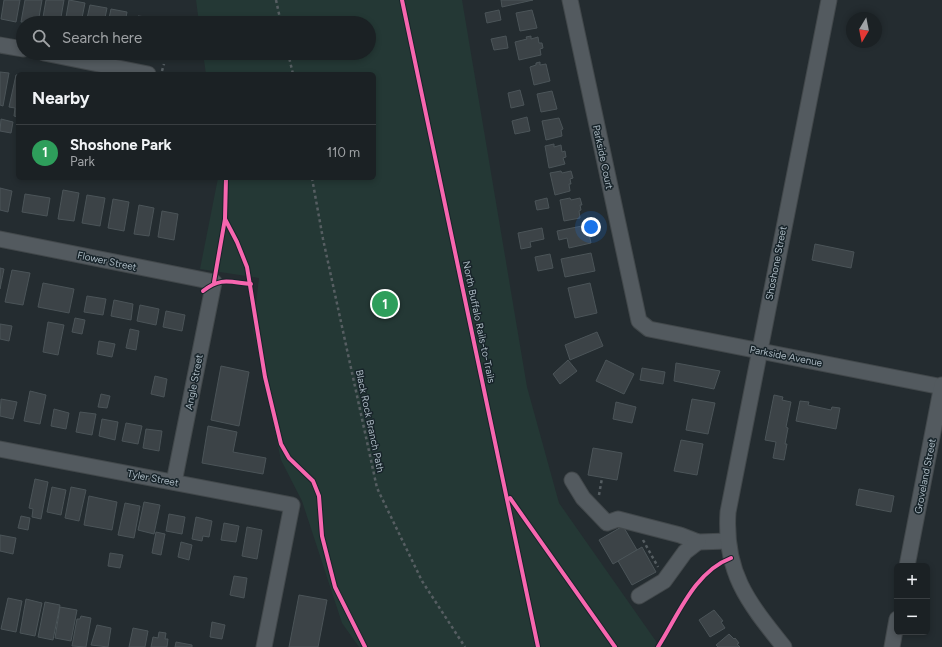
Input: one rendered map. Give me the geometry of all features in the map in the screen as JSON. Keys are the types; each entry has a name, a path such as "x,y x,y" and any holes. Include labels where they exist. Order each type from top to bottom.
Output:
{"street":[{"name":"Parkside Court","path":"570,0 638,315"},
{"name":"Shoshone Street","path":"784,647 761,618 743,591 736,577 728,534 731,494 829,0"},
{"path":"0,45 16,48"},
{"path":"79,60 138,72"},
{"name":"Flower Street","path":"0,239 214,282"},
{"name":"Angle Street","path":"174,482 214,282"},
{"name":"Parkside Avenue","path":"638,315 639,321 649,329 942,386"},
{"name":"Groveland Street","path":"908,563 942,386"},
{"name":"Tyler Street","path":"0,449 292,505 264,647"},
{"path":"572,480 583,498 607,523 618,519 630,521 680,535 698,542"},
{"path":"639,596 664,581 685,552 698,542 728,534"},
{"path":"892,647 894,635"}],"path":[{"path":"276,0 279,16"},
{"path":"290,60 293,72"},
{"path":"162,72 164,64"},
{"path":"598,498 602,478"},
{"path":"639,533 651,558 660,570"}],"green space":[{"path":"196,0 462,0 527,387 559,503 660,647 359,647 342,623 302,501 281,460 253,330 259,278 200,269 218,180 376,180 376,72 206,72 204,60 376,60 376,16 198,16"}],"building":[{"path":"4,0 20,0 16,22 1,19"},
{"path":"25,0 42,0 39,16 22,16"},
{"path":"46,0 64,0 61,16 43,16"},
{"path":"69,0 85,3 82,16 66,16"},
{"path":"501,0 533,0 502,7"},
{"path":"90,5 107,8 105,16 88,16"},
{"path":"111,9 127,12 126,16 110,16"},
{"path":"499,10 501,20 487,23 485,13"},
{"path":"532,10 537,28 520,31 516,13"},
{"path":"506,36 508,48 494,50 491,39"},
{"path":"531,36 531,39 538,37 539,43 542,43 543,48 540,49 541,55 519,60 515,42 527,39 526,37"},
{"path":"540,62 540,65 546,64 550,81 534,85 530,67"},
{"path":"0,72 9,73 3,106 0,105"},
{"path":"16,75 16,116 14,116 15,108 9,107"},
{"path":"520,90 524,105 511,108 508,93"},
{"path":"552,91 557,109 541,112 537,94"},
{"path":"527,117 530,131 515,134 512,121"},
{"path":"559,118 563,129 561,130 562,136 546,140 542,121"},
{"path":"1,119 13,122 11,133 0,131"},
{"path":"554,144 554,147 561,145 562,152 565,151 566,157 563,158 565,164 549,168 545,146"},
{"path":"561,171 562,173 571,171 573,178 570,179 570,191 555,195 550,173"},
{"path":"0,188 12,191 8,212 0,210"},
{"path":"63,190 79,193 74,221 58,219"},
{"path":"25,194 50,198 47,216 22,212"},
{"path":"87,195 105,198 100,226 82,223"},
{"path":"547,198 549,208 537,210 535,201"},
{"path":"570,198 571,200 580,198 582,205 580,205 581,210 579,211 580,218 564,221 560,200"},
{"path":"113,199 129,202 124,231 108,228"},
{"path":"139,205 154,208 149,236 134,234"},
{"path":"162,211 178,214 174,240 158,237"},
{"path":"587,225 591,243 569,248 567,238 559,240 557,231"},
{"path":"542,228 544,239 530,242 531,247 521,249 518,233"},
{"path":"815,244 854,252 851,268 812,260"},
{"path":"591,253 595,271 565,277 561,259"},
{"path":"550,254 553,268 538,271 535,257"},
{"path":"0,268 4,269 0,289"},
{"path":"12,270 30,273 23,305 5,302"},
{"path":"43,283 74,289 69,313 38,307"},
{"path":"590,283 597,313 575,318 568,288"},
{"path":"87,296 106,299 103,315 84,312"},
{"path":"114,300 133,304 131,320 111,316"},
{"path":"140,305 159,309 156,325 137,321"},
{"path":"166,311 185,315 182,331 163,327"},
{"path":"75,318 85,320 82,334 72,332"},
{"path":"48,322 64,325 58,355 43,352"},
{"path":"0,324 12,326 9,341 0,339"},
{"path":"130,329 139,331 136,350 126,348"},
{"path":"597,332 603,346 570,360 565,345"},
{"path":"99,341 115,344 112,357 97,354"},
{"path":"568,360 577,371 560,384 553,374"},
{"path":"606,360 634,374 624,394 596,381"},
{"path":"676,363 720,371 714,389 674,381"},
{"path":"221,366 249,372 239,426 211,420"},
{"path":"642,368 665,372 663,384 640,380"},
{"path":"155,376 167,379 164,397 151,394"},
{"path":"30,391 46,395 40,424 24,421"},
{"path":"101,394 110,396 107,408 98,407"},
{"path":"774,395 783,397 782,400 791,402 786,427 788,428 784,460 773,458 776,442 765,440"},
{"path":"1,399 17,402 13,419 0,416"},
{"path":"692,399 715,403 708,434 686,430"},
{"path":"800,401 809,402 808,405 831,410 832,407 840,408 836,429 796,421"},
{"path":"616,402 636,407 632,423 613,419"},
{"path":"54,409 69,413 66,429 51,426"},
{"path":"80,412 96,414 92,435 76,432"},
{"path":"102,419 118,422 115,440 99,436"},
{"path":"126,423 142,426 138,444 122,441"},
{"path":"208,426 237,432 233,452 266,458 263,474 202,463"},
{"path":"146,429 162,431 159,451 143,448"},
{"path":"681,440 703,444 697,475 674,471"},
{"path":"593,448 622,453 617,480 588,475"},
{"path":"35,479 48,482 41,519 32,517 33,509 29,508"},
{"path":"52,487 66,490 61,515 47,512"},
{"path":"71,487 86,490 79,521 65,518"},
{"path":"859,489 894,496 891,512 856,505"},
{"path":"89,496 117,502 112,530 84,525"},
{"path":"144,502 160,505 154,534 138,530"},
{"path":"125,503 140,506 134,538 118,535"},
{"path":"169,514 185,517 182,534 166,531"},
{"path":"21,516 30,518 28,530 18,528"},
{"path":"196,517 212,521 209,537 203,536 202,541 192,539"},
{"path":"224,523 239,526 236,542 221,540"},
{"path":"623,526 637,550 613,564 599,540"},
{"path":"247,527 262,530 257,559 242,556"},
{"path":"156,532 165,534 161,555 152,553"},
{"path":"0,535 16,538 13,554 0,551"},
{"path":"181,542 192,545 189,560 178,557"},
{"path":"642,547 656,572 632,585 618,561"},
{"path":"110,553 123,555 120,568 108,566"},
{"path":"234,576 247,578 244,598 230,595"},
{"path":"299,595 327,600 318,647 289,647"},
{"path":"8,598 22,601 16,632 1,629"},
{"path":"26,599 42,603 35,636 20,633"},
{"path":"45,602 60,605 53,640 38,637"},
{"path":"60,607 77,610 71,641 55,638"},
{"path":"714,610 723,621 721,622 725,628 710,637 699,620"},
{"path":"81,616 91,618 86,647 72,646 77,619 80,619"},
{"path":"212,622 225,625 222,639 210,637"},
{"path":"97,625 111,628 108,647 91,645"},
{"path":"133,628 148,631 145,647 129,647"},
{"path":"159,632 166,633 165,639 168,639 167,647 151,647 153,637 158,638"},
{"path":"729,634 734,639 735,638 740,647 718,647 716,645"},
{"path":"176,642 192,645 192,647 175,647"}],"cycle path":[{"name":"North Buffalo Rails-to-Trails","path":"402,0 538,647"},
{"path":"226,180 225,219 237,242 247,267 265,377 281,444 289,458 313,481 319,496 322,536 335,587 365,647"},
{"path":"214,282 225,219"},
{"path":"203,291 220,282 251,284"},
{"path":"510,498 615,647"},
{"path":"658,647 688,596 697,584 707,573 731,558"}],"place":[{"name":"Shoshone Park","path":"385,304"}]}
